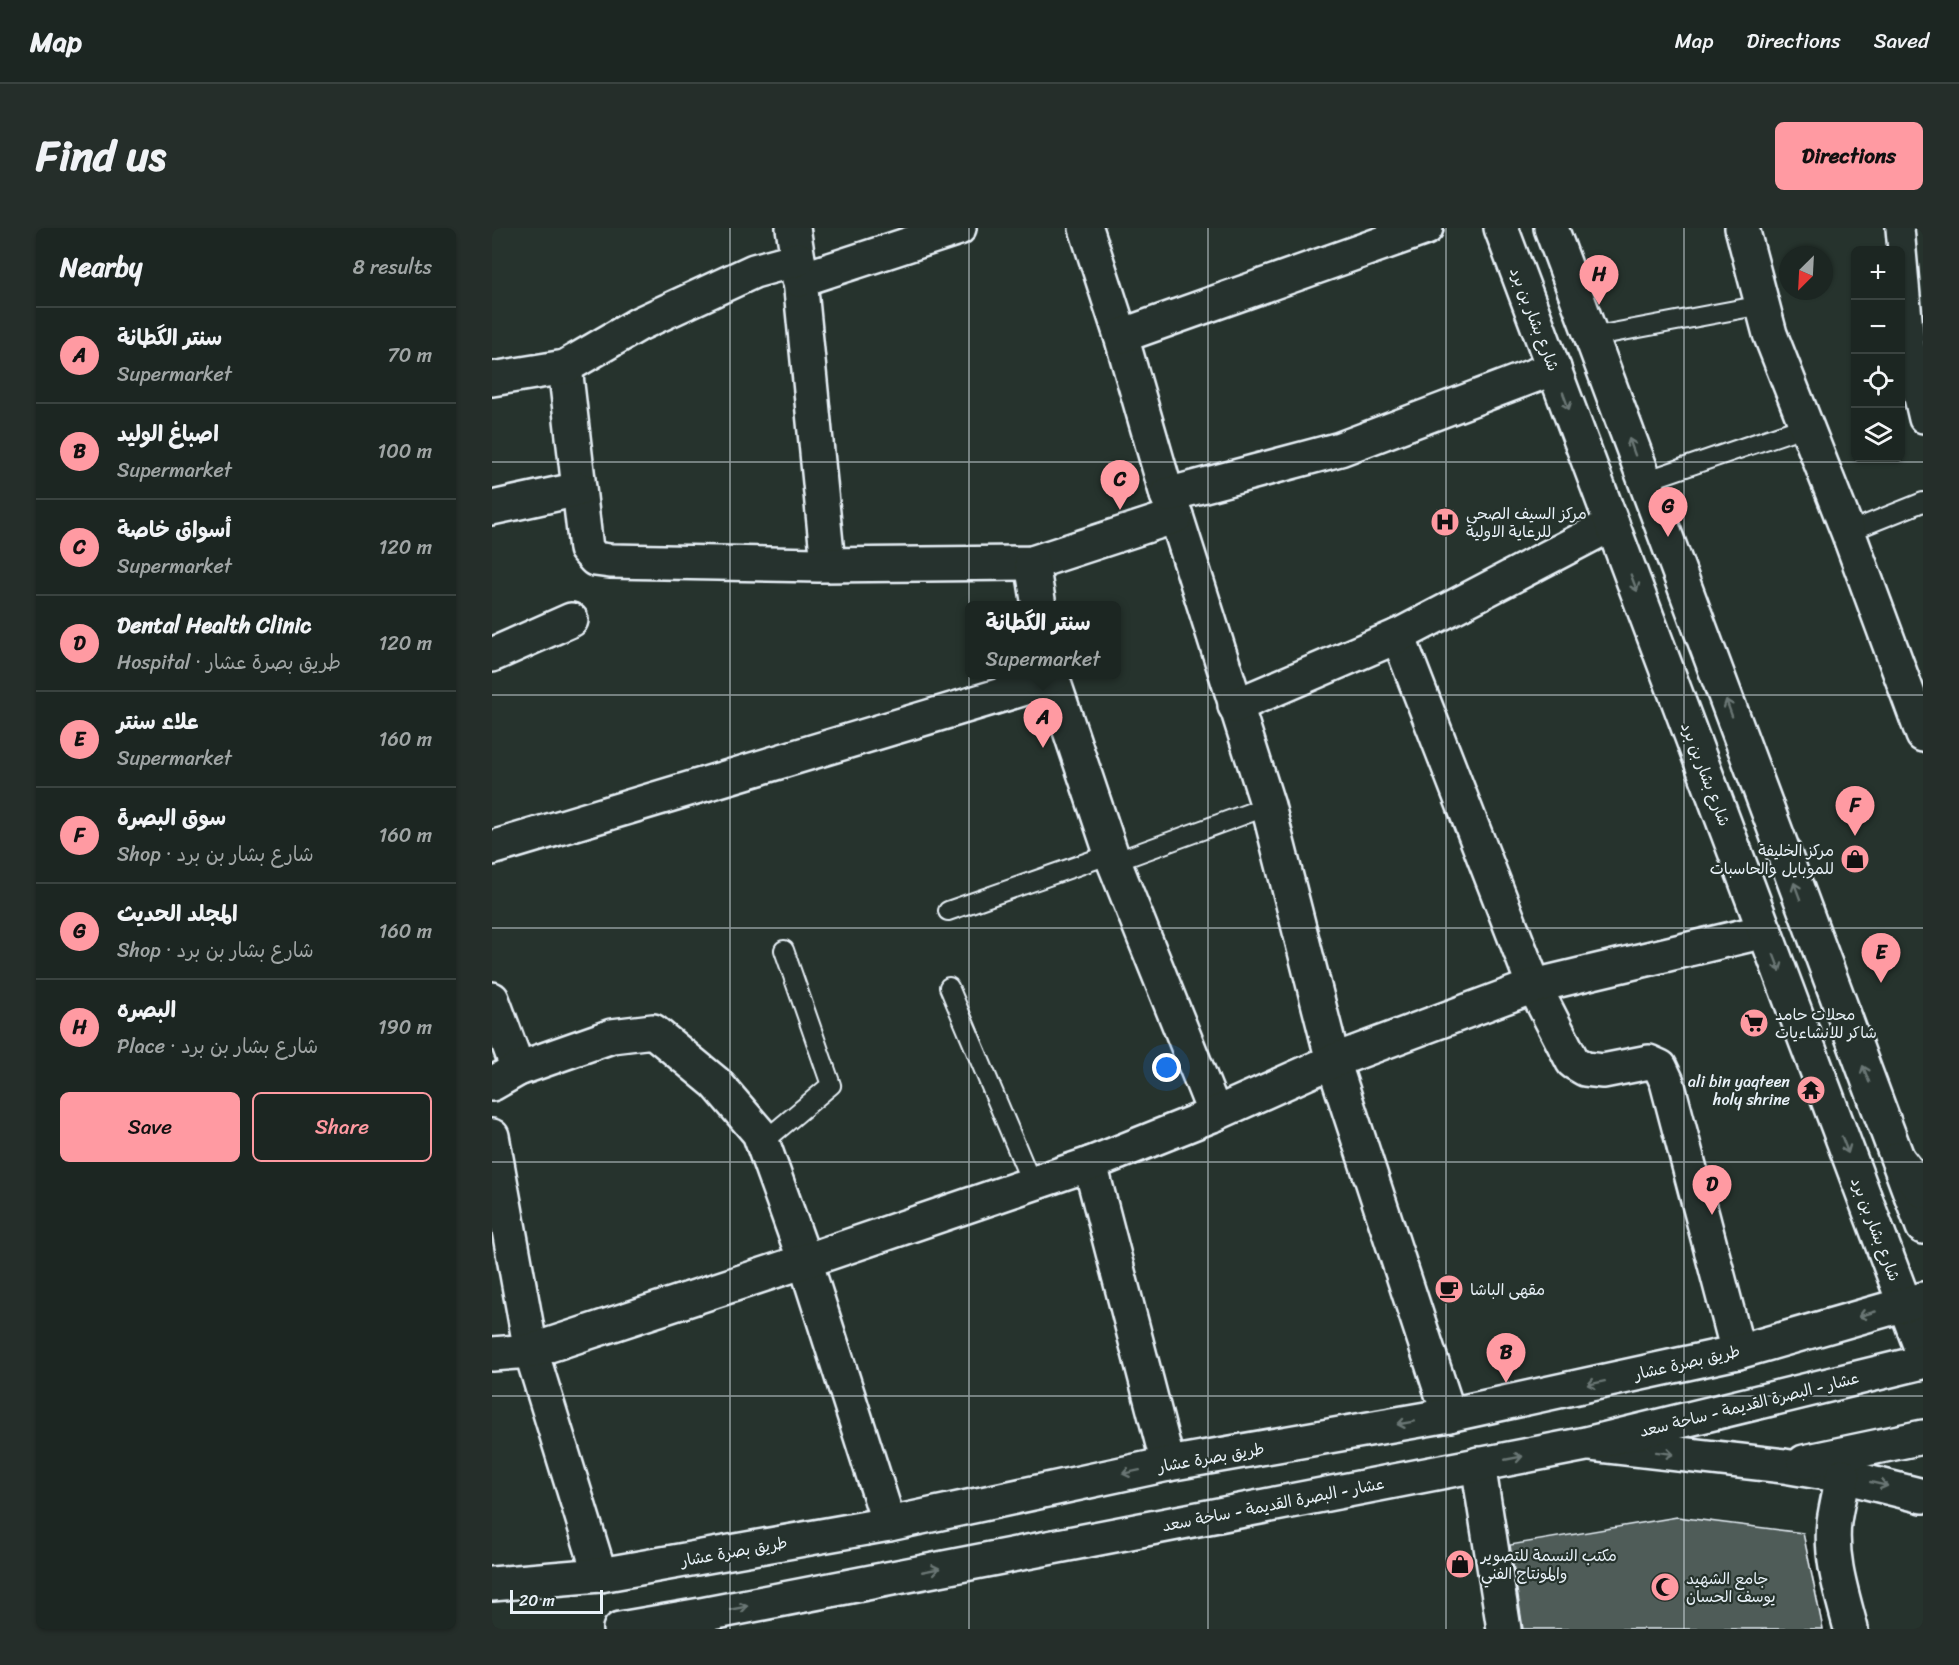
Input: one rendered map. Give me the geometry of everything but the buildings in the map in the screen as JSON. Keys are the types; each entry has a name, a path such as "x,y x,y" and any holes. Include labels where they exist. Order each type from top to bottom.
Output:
{"street":[{"path":"492,379 565,367 639,324 754,272 797,256 959,228"},
{"path":"1086,228 1268,806 1333,1061 1449,1415"},
{"path":"1121,336 1426,228"},
{"name":"شارع بشار بن برد","path":"1501,228 1765,931 1914,1301 1923,1353"},
{"path":"1551,228 1923,1227"},
{"path":"1742,228 1770,334 1922,729"},
{"path":"1900,228 1912,376 1923,419"},
{"path":"797,256 828,564"},
{"path":"565,367 586,549 596,559 828,564 1032,563 1172,505 1340,449 1554,368"},
{"path":"492,508 579,489"},
{"path":"1235,706 1398,636 1612,524"},
{"path":"1032,563 1038,601"},
{"path":"492,655 571,620"},
{"path":"1398,636 1534,986 1573,1062 1585,1069 1603,1071 1649,1062 1660,1067 1667,1082 1738,1352"},
{"path":"492,848 1045,679"},
{"path":"1053,679 1112,858 1215,1114"},
{"path":"492,1354 531,1351 806,1261 1090,1164 1215,1114 1333,1061 1534,986 1765,931"},
{"path":"492,999 505,1076 612,1036 653,1031 717,1083 759,1133 806,1261 889,1524"},
{"path":"492,1136 531,1351 600,1575"},
{"path":"1898,1159 1923,1191"},
{"path":"1090,1164 1168,1464"},
{"name":"طريق بصرة عشار","path":"492,1584 600,1575 889,1524 1168,1464 1449,1415 1738,1352 1914,1301"},
{"name":"عشار - البصرة القديمة - ساحة سعد","path":"620,1629 698,1622 1586,1443 1923,1362"},
{"path":"1784,1466 1923,1437"},
{"path":"1586,1443 1784,1466 1843,1476 1923,1496"},
{"path":"1478,1464 1504,1629"},
{"path":"1843,1476 1834,1522 1834,1552 1851,1629"}],"lane":[{"path":"1591,337 1762,305"},
{"path":"1645,481 1806,426"},
{"path":"1848,532 1923,502"},
{"path":"948,911 1268,806"},
{"path":"762,1143 831,1084 784,950"},
{"path":"950,987 1032,1184"}],"place":[{"name":"البصره","path":"1599,305"},
{"name":"أسواق خاصة","path":"1120,510"},
{"name":"مركز السيف الصحي للرعاية الاولية","path":"1445,522"},
{"name":"المجلد الحديث","path":"1668,537"},
{"name":"سنتر الگطانة","path":"1043,748"},
{"name":"سوق البصرة","path":"1855,836"},
{"name":"مركز الخليفة للموبايل والحاسبات","path":"1855,859"},
{"name":"علاء سنتر","path":"1881,983"},
{"name":"محلات حامد شاكر للانشاءيات","path":"1754,1023"},
{"name":"ali bin yaqteen holy shrine","path":"1811,1090"},
{"name":"Dental Health Clinic","path":"1712,1215"},
{"name":"مقهى الباشا","path":"1449,1289"},
{"name":"اصباغ الوليد","path":"1506,1383"},
{"name":"مكتب النسمة للتصوير والمونتاج الفني","path":"1460,1564"},
{"name":"جامع الشهيد يوسف الحسان","path":"1665,1587"}]}
